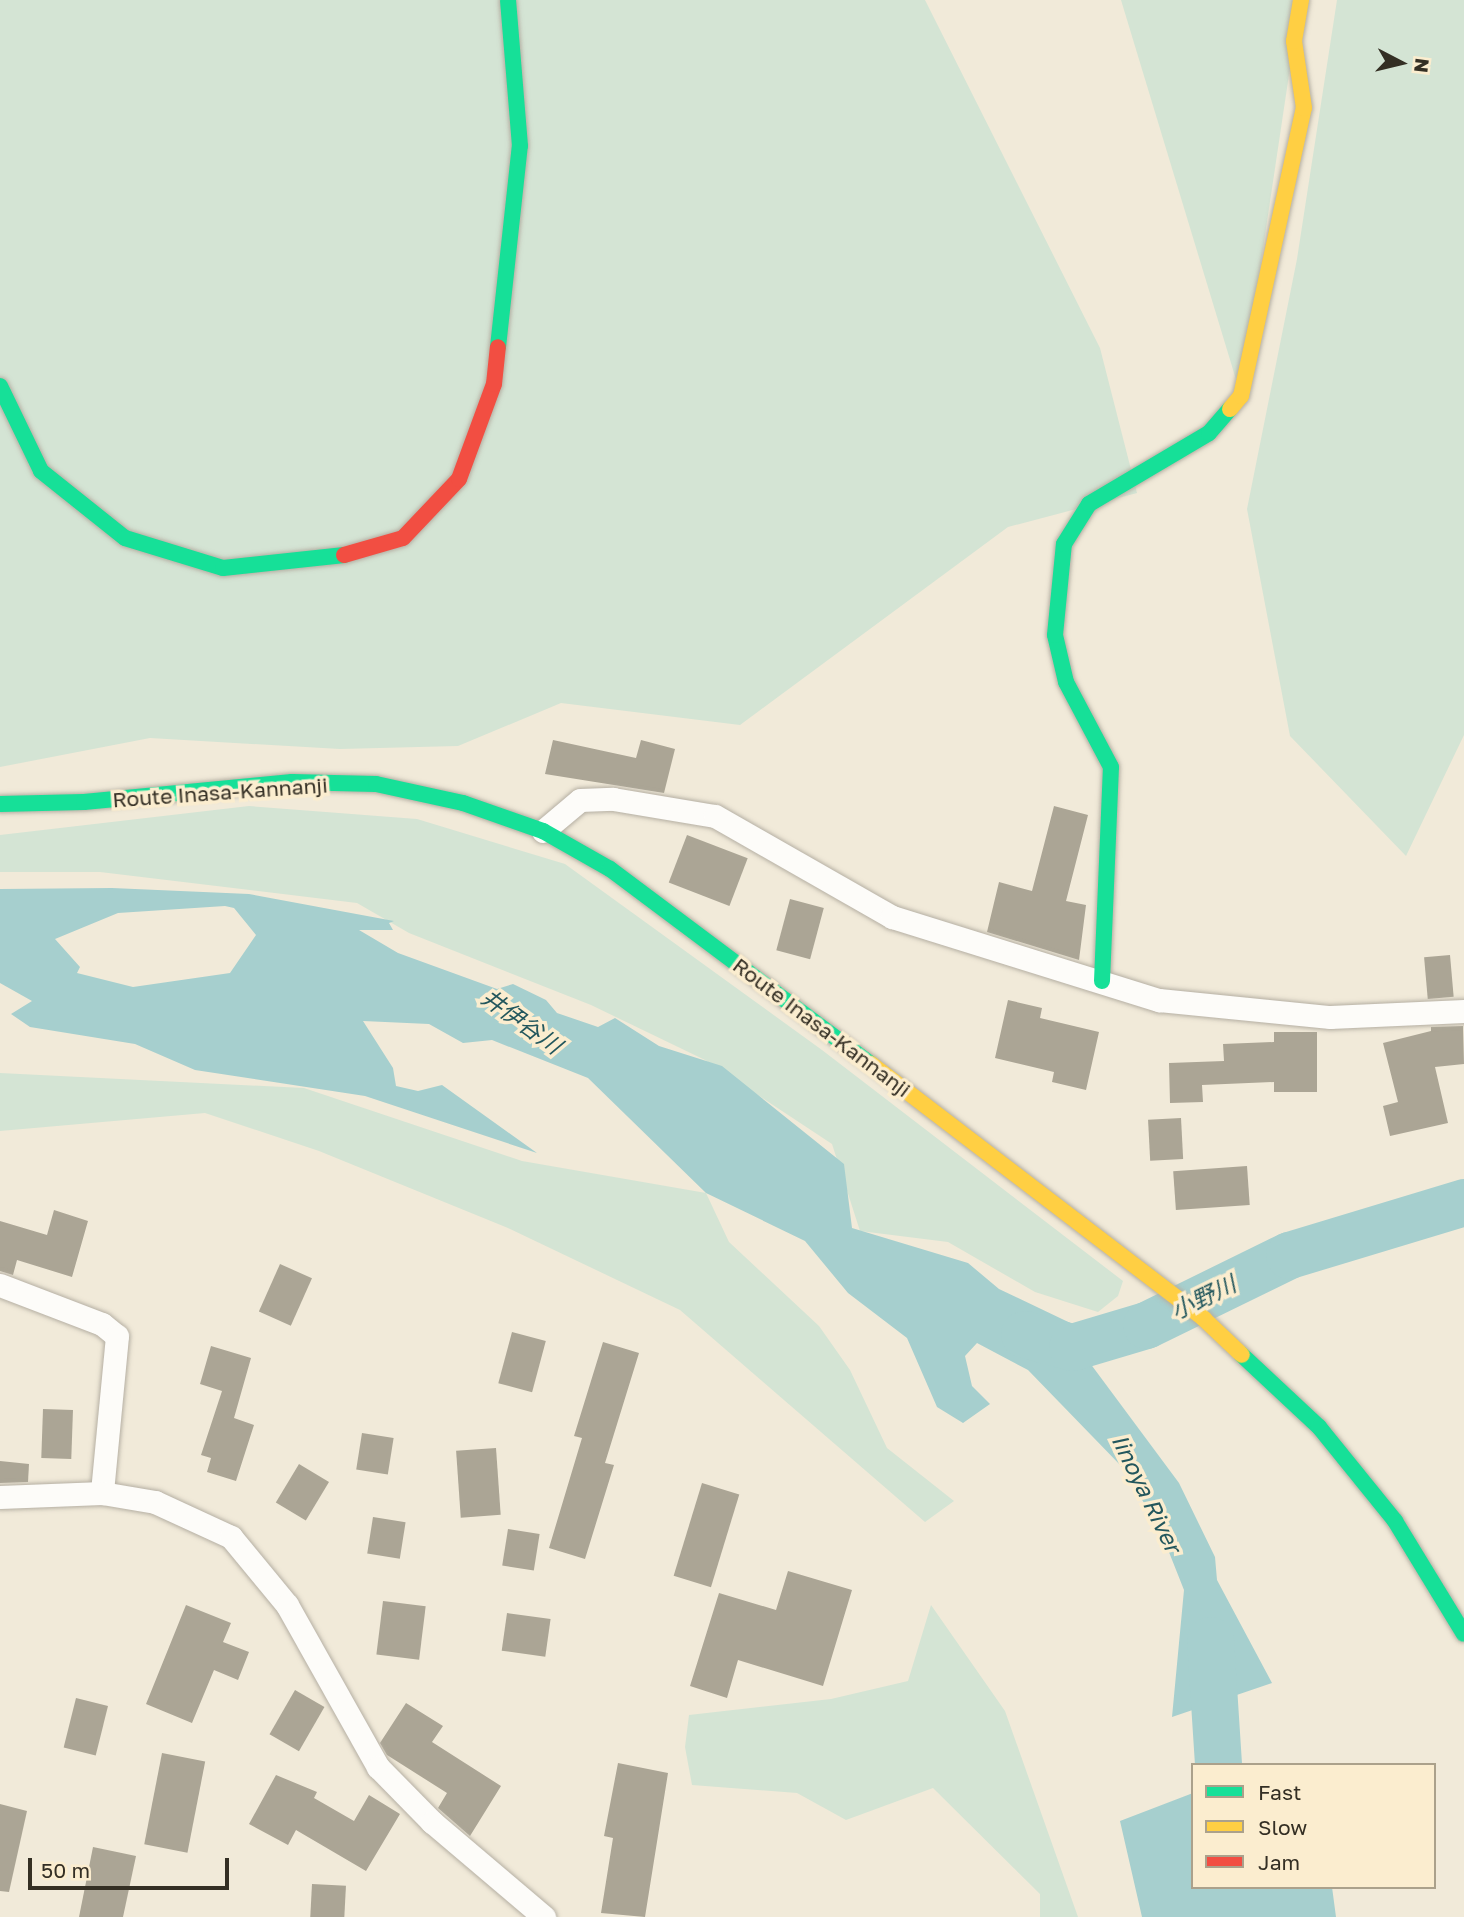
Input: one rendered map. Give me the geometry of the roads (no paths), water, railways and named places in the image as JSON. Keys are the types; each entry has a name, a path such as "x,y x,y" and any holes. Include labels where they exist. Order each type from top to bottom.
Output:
{"street":[{"path":"0,386 41,471 125,538 223,568 338,557 403,538 459,479 494,384 520,146 509,0"},
{"path":"1102,981 1111,767 1066,682 1055,635 1065,544 1090,505 1209,433 1241,396 1304,108 1294,41 1301,0"},
{"name":"Route Inasa-Kannanji","path":"0,804 84,802 292,782 376,783 463,803 542,831 610,869 744,967 1204,1319 1328,1437 1395,1521 1464,1634"},
{"path":"542,831 580,800 613,799 715,816 892,917 1160,1000 1330,1017 1464,1011"},
{"path":"0,1285 102,1324 117,1336 102,1493"},
{"path":"0,1497 102,1493 155,1502 231,1537 287,1605 378,1767 522,1910 544,1917"}],"water":[{"name":"井伊谷川","path":"112,888 249,894 394,921 389,923 393,930 359,930 398,953 497,989 513,984 546,1000 557,1013 598,1027 615,1018 659,1046 722,1066 844,1164 852,1228 968,1263 999,1289 1085,1330 1084,1355 1179,1483 1215,1557 1217,1580 1272,1683 1172,1717 1184,1590 1161,1532 1124,1469 1028,1370 977,1343 965,1356 972,1386 990,1404 963,1423 937,1407 907,1338 848,1293 805,1241 706,1193 588,1078 492,1040 463,1043 429,1024 363,1021 393,1068 396,1086 418,1091 442,1085 537,1153 365,1096 195,1070 135,1044 30,1027 11,1014 32,1001 0,983 0,889","holes":["225,906 234,908 256,935 230,973 133,987 77,973 80,967 55,939 118,913"]},
{"path":"1191,1794 1191,1889 1332,1889 1336,1917 1142,1917 1120,1821"}],"waterway":[{"name":"小野川","path":"1024,1334 1072,1347 1146,1325 1289,1255 1464,1202"},
{"name":"Iinoya River","path":"1210,1640 1218,1763"}]}
